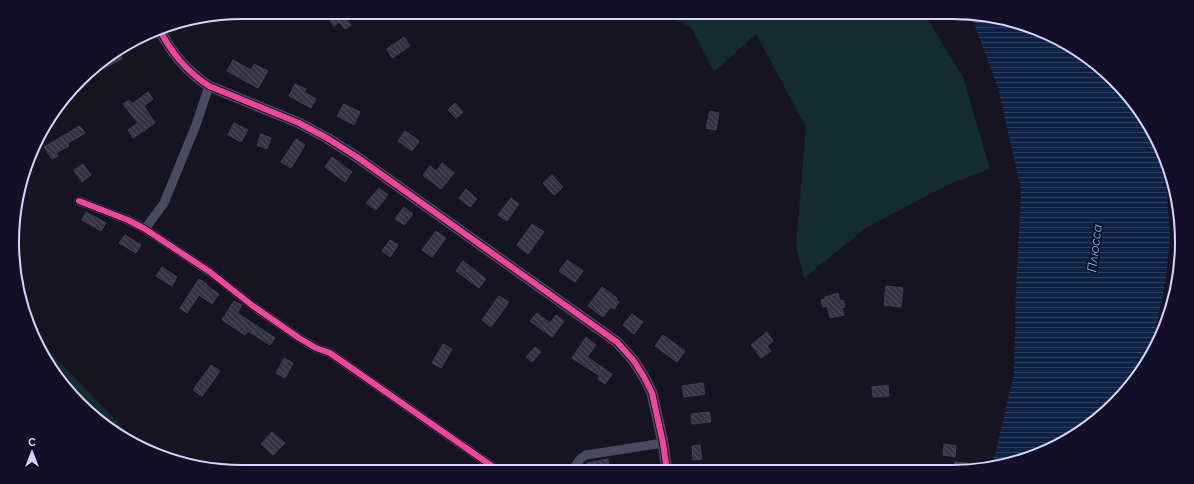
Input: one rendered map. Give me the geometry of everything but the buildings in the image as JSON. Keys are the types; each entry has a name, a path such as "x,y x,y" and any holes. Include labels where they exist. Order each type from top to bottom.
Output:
{"street":[{"path":"162,34 171,51 198,79 209,86 299,123 345,149 617,342 634,360 652,393 666,465"},
{"path":"145,229 164,203 196,125 209,86"},
{"path":"79,201 128,220 145,229 210,272 253,306 299,338 316,348 330,353 491,465"},
{"path":"576,465 586,455 663,443"}],"green space":[{"path":"673,19 927,19 963,77 990,169 952,183 867,227 804,278 796,247 806,127 756,34 714,72 691,27"},
{"path":"46,348 131,435 106,419 84,400 65,378"}],"water":[{"name":"Плюсса","path":"973,20 996,23 1024,31 1051,42 1088,65 1099,74 1129,106 1152,143 1163,170 1168,187 1167,194 1170,236 1166,279 1156,328 1145,354 1129,378 1099,410 1064,435 1024,453 993,461 1014,374 1016,289 1021,189 998,88"}],"cycle path":[{"path":"162,34 186,68 209,86 299,123 327,138 357,157 617,342 634,361 652,393 666,465"},
{"path":"79,201 128,220 145,229 210,272 253,306 299,338 316,348 330,353 490,465"}]}
